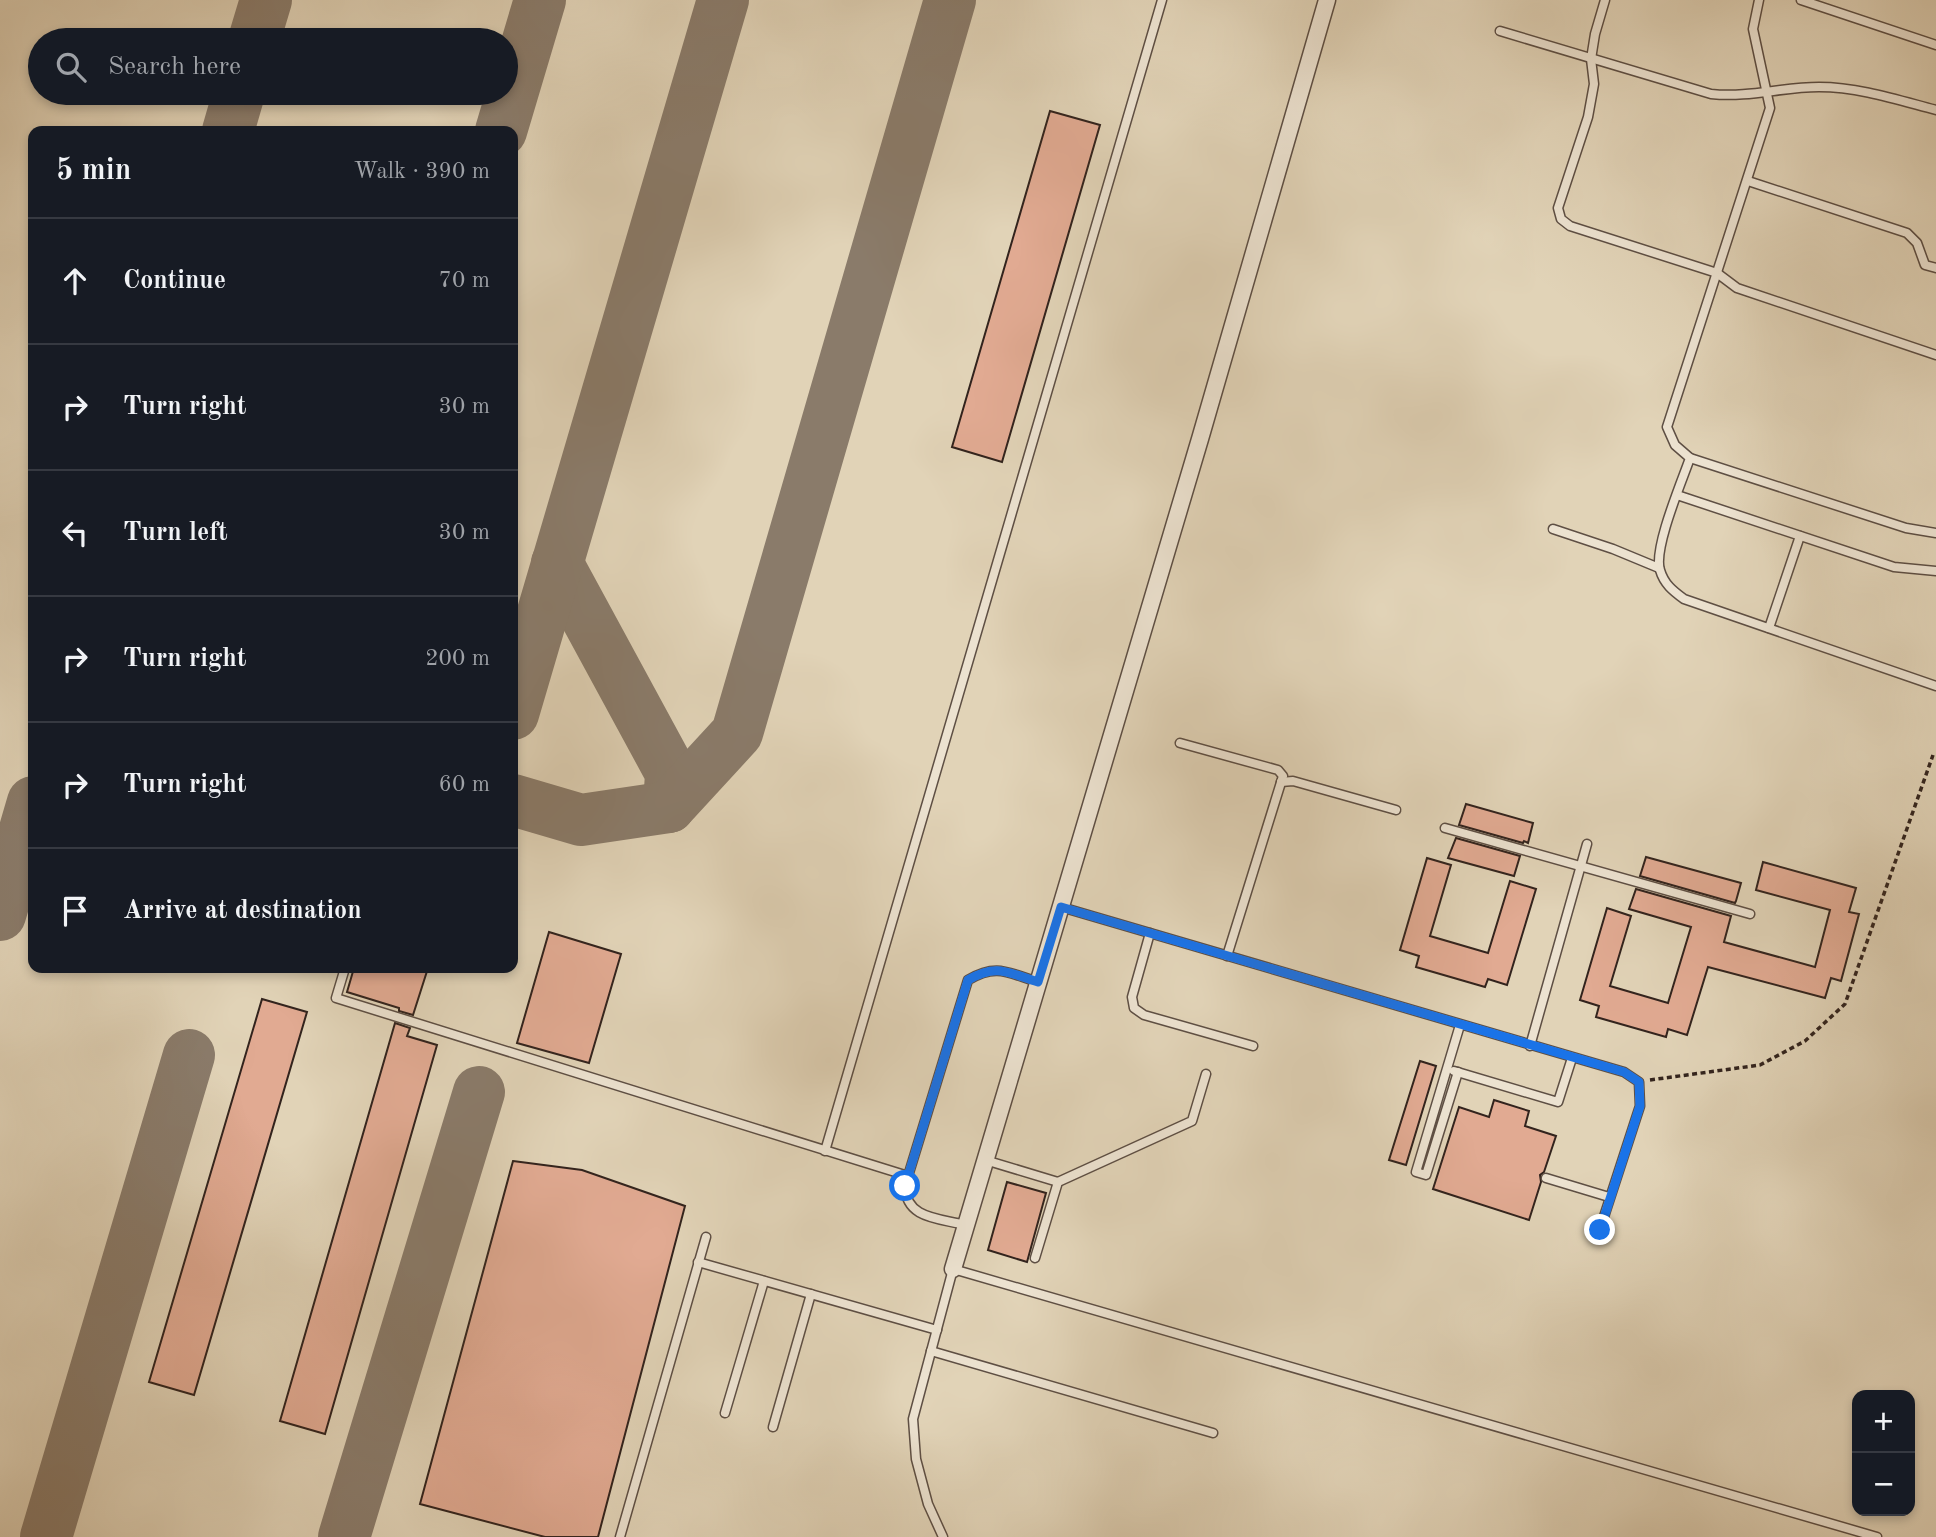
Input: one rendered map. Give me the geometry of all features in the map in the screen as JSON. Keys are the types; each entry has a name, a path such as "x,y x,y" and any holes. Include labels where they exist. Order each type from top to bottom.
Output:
{"street":[{"path":"953,1269 1200,439 1327,0"}],"lane":[{"path":"825,1151 1162,0"},
{"path":"1605,0 1591,59 1594,84 1588,117 1558,208 1561,219 1570,226 1717,273 1737,288 1936,355"},
{"path":"1759,0 1753,29 1770,108 1667,427 1675,445 1690,458 1906,528 1936,533"},
{"path":"1801,0 1936,45"},
{"path":"1500,31 1711,94 1736,97 1818,87 1845,89 1936,110"},
{"path":"1748,181 1907,233 1917,243 1925,265 1936,268"},
{"path":"1690,458 1660,547 1659,568 1669,588 1684,599 1936,686"},
{"path":"1678,495 1894,567 1936,571"},
{"path":"1553,529 1659,568"},
{"path":"1769,628 1800,536"},
{"path":"1180,743 1278,770 1283,776 1227,956"},
{"path":"1281,782 1293,781 1395,810"},
{"path":"1445,828 1750,914"},
{"path":"1530,1046 1587,844"},
{"path":"1061,907 1624,1072 1639,1082 1640,1106 1600,1230"},
{"path":"1150,933 1132,997 1134,1008 1144,1015 1253,1046"},
{"path":"965,1225 915,1211 906,1199 905,1186 908,1176 968,980 982,972 995,969 1038,982"},
{"path":"344,973 336,998 908,1176"},
{"path":"1458,1072 1426,1175 1416,1171 1460,1025"},
{"path":"1446,1069 1558,1102 1572,1058"},
{"path":"985,1160 1058,1182 1192,1121 1206,1074"},
{"path":"1546,1178 1609,1197"},
{"path":"1035,1258 1058,1182"},
{"path":"620,1537 706,1237"},
{"path":"698,1262 937,1330"},
{"path":"943,1537 928,1504 916,1459 913,1419 953,1269 1877,1537"},
{"path":"725,1413 764,1281"},
{"path":"773,1427 811,1294"},
{"path":"931,1351 1213,1433"}],"path":[{"path":"1639,1082 1760,1065 1805,1041 1845,1004 1933,755"}],"building":[{"path":"1050,111 1100,125 1002,462 952,447"},
{"path":"1466,804 1533,823 1528,843 1459,825"},
{"path":"1456,838 1520,856 1514,876 1448,858"},
{"path":"1646,857 1741,883 1735,903 1640,876"},
{"path":"1427,858 1451,865 1430,936 1488,953 1510,881 1536,889 1507,985 1488,979 1485,987 1416,967 1419,956 1400,950"},
{"path":"1763,862 1856,888 1849,912 1859,914 1841,981 1831,978 1825,998 1708,967 1687,1035 1668,1029 1666,1037 1596,1017 1599,1006 1580,1000 1607,908 1631,916 1610,986 1668,1003 1691,927 1629,909 1636,889 1731,916 1724,942 1815,967 1830,910 1756,890"},
{"path":"549,932 621,954 589,1063 517,1043"},
{"path":"353,973 426,973 413,1015 347,992"},
{"path":"262,999 307,1012 194,1395 149,1382"},
{"path":"395,1023 410,1028 407,1036 437,1045 325,1434 280,1421"},
{"path":"1420,1061 1436,1066 1406,1165 1389,1160"},
{"path":"1494,1100 1529,1111 1525,1126 1556,1136 1544,1172 1540,1175 1541,1182 1529,1220 1433,1189 1459,1107 1489,1117"},
{"path":"513,1161 582,1170 685,1206 598,1537 545,1537 420,1504"},
{"path":"1007,1182 1046,1193 1027,1262 988,1250"}],"taxiway":[{"path":"258,28 266,0"},
{"path":"518,74 540,0"},
{"path":"518,697 723,0"},
{"path":"518,801 581,820 669,807 737,733 950,0"},
{"path":"229,126 236,105"},
{"path":"502,126 509,105"},
{"path":"557,563 671,773 669,807"},
{"path":"0,915 28,819"},
{"path":"46,1537 189,1055"},
{"path":"344,1537 479,1092"}],"route":[{"path":"905,1186 968,980 982,972 995,969 1038,982 1061,907 1624,1072 1639,1082 1640,1106 1600,1230"}]}
